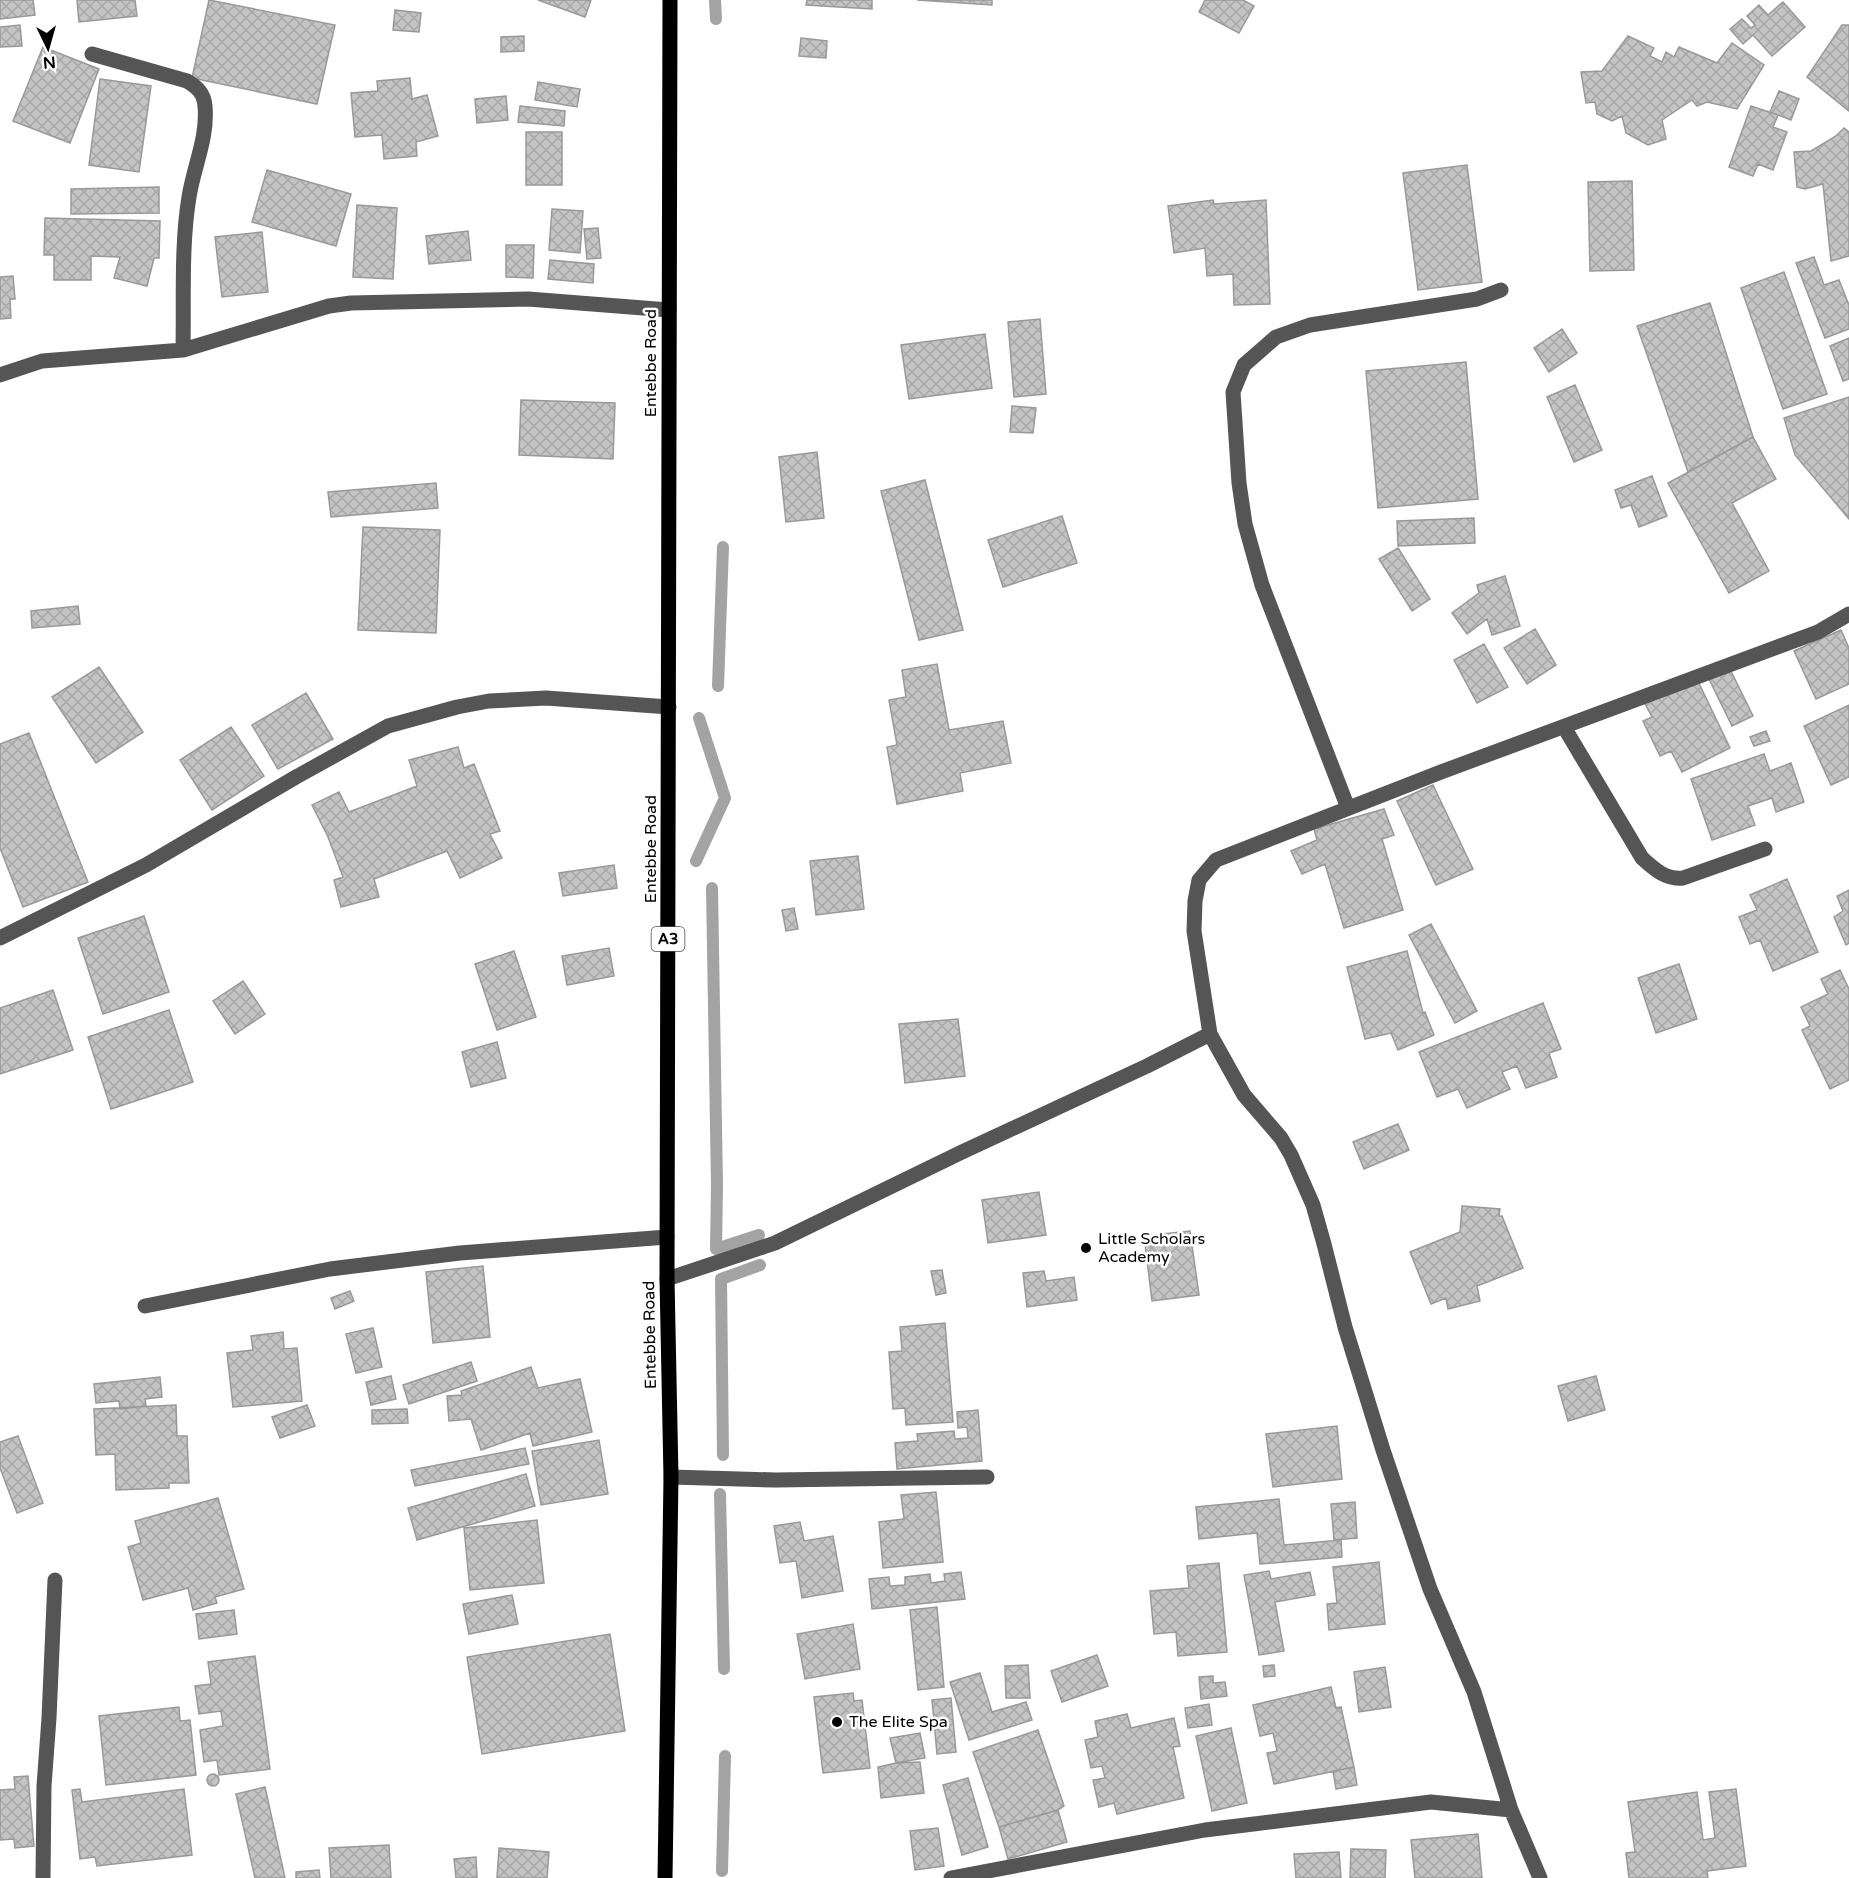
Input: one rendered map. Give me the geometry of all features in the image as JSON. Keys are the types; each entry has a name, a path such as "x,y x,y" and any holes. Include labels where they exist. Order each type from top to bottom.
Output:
{"main road":[{"name":"Entebbe Road","path":"665,1878 671,1477 667,1279 670,0"}],"street":[{"path":"93,54 187,81 200,90 205,104 204,135 189,196 185,233 183,350"},
{"path":"1348,808 1262,585 1253,554 1245,524 1239,483 1233,392 1244,365 1276,337 1310,325 1477,299 1501,290"},
{"path":"0,375 42,361 183,350 329,306 351,303 528,299 669,310"},
{"path":"1540,1878 1512,1810 1474,1692 1430,1589 1386,1460 1345,1327 1313,1205 1281,1138 1244,1095 1210,1034 1194,931 1195,901 1199,880 1216,860 1348,808 1818,632 1849,614"},
{"path":"0,938 146,865 388,726 456,707 489,701 546,698 669,707"},
{"path":"1564,727 1642,858 1657,871 1668,876 1683,878 1765,849"},
{"path":"667,1279 775,1243 1210,1034"},
{"path":"145,1306 330,1269 460,1253 667,1237"},
{"path":"671,1477 776,1480 987,1477"},
{"path":"43,1878 44,1786 50,1718 55,1580"},
{"path":"951,1878 1205,1830 1409,1804 1431,1802 1512,1810"}],"building":[{"path":"0,0 33,0 35,15 0,19"},
{"path":"77,0 135,0 137,16 79,22"},
{"path":"209,0 335,25 317,104 192,78"},
{"path":"538,0 591,0 585,17"},
{"path":"807,0 872,0 872,9 806,5"},
{"path":"917,0 992,0 992,5"},
{"path":"1205,0 1243,0 1254,6 1239,33 1199,12"},
{"path":"1783,2 1805,27 1772,56 1753,35 1743,44 1730,29 1742,19 1751,28 1755,25 1747,16 1759,5 1768,15"},
{"path":"395,10 421,13 419,32 393,30"},
{"path":"20,25 22,46 0,47 0,27"},
{"path":"1842,25 1849,25 1849,111 1807,77"},
{"path":"524,36 524,51 501,52 501,37"},
{"path":"1628,36 1654,48 1650,56 1662,62 1666,52 1674,57 1679,47 1717,63 1732,43 1764,65 1737,109 1707,102 1697,106 1692,100 1662,120 1666,139 1648,145 1626,133 1622,116 1612,121 1597,114 1595,102 1586,103 1581,72 1602,71"},
{"path":"801,38 827,41 826,58 799,56"},
{"path":"43,47 99,69 70,143 13,121"},
{"path":"410,78 412,99 427,95 438,136 416,142 417,156 384,159 382,135 355,137 351,93 378,91 377,81"},
{"path":"100,79 151,86 139,172 89,165"},
{"path":"538,82 580,89 577,107 535,100"},
{"path":"1779,91 1799,99 1791,120 1770,112"},
{"path":"506,96 508,120 477,123 475,99"},
{"path":"520,106 565,111 564,126 518,122"},
{"path":"1751,106 1778,115 1773,127 1787,132 1773,170 1758,164 1753,176 1729,167"},
{"path":"1844,128 1849,132 1849,256 1831,261 1823,184 1805,189 1797,187 1794,152 1811,151 1836,136"},
{"path":"526,132 562,132 562,185 526,185"},
{"path":"1467,165 1482,282 1418,290 1403,173"},
{"path":"267,170 351,194 336,246 252,222"},
{"path":"1632,181 1634,270 1590,271 1588,182"},
{"path":"159,187 159,213 71,214 71,189"},
{"path":"1213,200 1214,204 1266,200 1270,304 1234,305 1233,274 1207,276 1205,248 1174,253 1168,206"},
{"path":"357,205 397,208 393,279 353,277"},
{"path":"552,209 583,211 580,253 549,250"},
{"path":"45,218 160,221 159,258 154,258 147,286 114,278 120,257 91,256 91,280 54,280 54,255 44,255"},
{"path":"598,228 601,258 587,259 584,229"},
{"path":"468,231 471,260 429,264 426,236"},
{"path":"262,232 268,292 222,297 215,237"},
{"path":"506,245 534,245 533,278 506,277"},
{"path":"1814,257 1824,285 1839,280 1849,305 1849,329 1825,338 1796,263"},
{"path":"550,260 594,264 593,283 548,279"},
{"path":"1784,272 1827,394 1783,409 1741,288"},
{"path":"13,276 15,299 10,299 11,318 0,319 0,277"},
{"path":"1710,303 1753,437 1688,472 1637,326"},
{"path":"1040,319 1046,394 1014,397 1008,322"},
{"path":"1562,329 1577,353 1549,372 1534,348"},
{"path":"985,334 992,388 909,399 901,345"},
{"path":"1849,338 1849,379 1843,381 1830,346"},
{"path":"1466,362 1478,499 1378,508 1366,371"},
{"path":"1575,385 1602,450 1574,462 1547,397"},
{"path":"1849,397 1849,519 1795,455 1784,418"},
{"path":"521,400 615,403 613,459 519,455"},
{"path":"1012,406 1036,408 1033,433 1010,432"},
{"path":"1753,437 1776,479 1732,503 1769,571 1729,593 1668,483"},
{"path":"817,452 824,518 786,522 779,457"},
{"path":"1652,476 1667,516 1639,527 1631,505 1621,508 1615,490"},
{"path":"925,480 963,630 919,640 881,491"},
{"path":"436,483 438,508 331,517 328,492"},
{"path":"1062,516 1077,563 1003,587 988,540"},
{"path":"1474,518 1475,543 1398,546 1397,521"},
{"path":"363,527 440,530 436,633 358,630"},
{"path":"1398,548 1430,599 1412,611 1379,559"},
{"path":"1505,576 1520,626 1492,635 1487,619 1467,634 1452,613 1479,593 1477,585"},
{"path":"78,606 80,624 32,628 31,611"},
{"path":"1535,629 1556,665 1527,684 1504,648"},
{"path":"1841,630 1849,648 1849,684 1816,699 1794,651"},
{"path":"1484,644 1508,687 1477,703 1454,660"},
{"path":"937,664 949,730 1003,721 1011,763 960,773 963,791 897,804 887,747 897,745 889,700 906,697 902,670"},
{"path":"99,667 143,732 96,763 52,697"},
{"path":"1729,667 1753,716 1732,726 1708,677"},
{"path":"1695,675 1730,748 1682,772 1671,751 1660,756 1643,721 1652,717 1643,700"},
{"path":"306,693 333,739 278,769 252,725"},
{"path":"1849,705 1849,777 1831,785 1804,726"},
{"path":"231,727 264,776 212,810 180,760"},
{"path":"1766,731 1770,741 1754,746 1750,737"},
{"path":"29,733 88,882 23,907 0,848 0,744"},
{"path":"458,747 464,768 474,764 500,831 490,834 502,858 460,878 447,851 374,879 379,897 341,907 334,880 343,877 328,837 312,805 339,792 349,812 417,786 409,760"},
{"path":"1764,754 1770,771 1791,763 1804,802 1776,812 1772,798 1748,806 1755,825 1712,840 1691,779"},
{"path":"1433,785 1473,869 1436,885 1397,801"},
{"path":"1384,809 1394,835 1382,839 1403,910 1344,928 1325,864 1302,874 1291,851 1317,840 1314,829"},
{"path":"858,856 864,909 816,915 810,861"},
{"path":"614,865 617,888 563,896 559,873"},
{"path":"1787,879 1818,952 1773,971 1760,940 1750,944 1739,917 1757,910 1750,895"},
{"path":"1849,890 1849,943 1846,945 1834,917 1843,911 1837,896"},
{"path":"794,908 798,929 786,931 782,910"},
{"path":"144,916 169,992 103,1014 78,938"},
{"path":"1431,924 1477,1011 1455,1023 1409,935"},
{"path":"609,948 614,976 567,985 562,956"},
{"path":"514,951 536,1017 497,1030 475,964"},
{"path":"1407,951 1423,1013 1425,1012 1434,1035 1398,1050 1391,1033 1365,1039 1347,967"},
{"path":"1679,964 1697,1019 1656,1033 1638,978"},
{"path":"1840,970 1849,989 1849,1080 1830,1089 1802,1030 1810,1026 1801,1007 1828,994 1821,979"},
{"path":"243,981 265,1014 235,1034 213,1001"},
{"path":"53,990 73,1050 0,1074 0,1008"},
{"path":"1543,1003 1561,1049 1549,1053 1557,1077 1526,1088 1517,1066 1502,1072 1510,1089 1467,1108 1458,1089 1437,1097 1419,1052"},
{"path":"169,1010 193,1082 111,1109 88,1037"},
{"path":"958,1019 965,1076 905,1083 899,1024"},
{"path":"497,1042 506,1078 471,1087 462,1052"},
{"path":"1398,1124 1409,1150 1364,1169 1353,1142"},
{"path":"1039,1192 1046,1235 988,1243 982,1200"},
{"path":"1462,1206 1500,1209 1499,1216 1502,1216 1523,1268 1477,1286 1480,1301 1448,1309 1446,1298 1431,1304 1410,1252 1460,1232"},
{"path":"1190,1231 1199,1295 1152,1301 1144,1236"},
{"path":"483,1266 490,1337 433,1343 426,1272"},
{"path":"942,1270 946,1293 936,1295 931,1271"},
{"path":"1044,1271 1046,1281 1074,1277 1077,1300 1027,1307 1023,1273"},
{"path":"350,1291 354,1301 335,1309 331,1298"},
{"path":"945,1323 953,1422 906,1425 905,1408 893,1409 889,1352 902,1351 900,1327"},
{"path":"373,1328 382,1367 356,1373 346,1334"},
{"path":"283,1332 284,1349 297,1348 302,1401 233,1407 227,1353 253,1350 251,1336"},
{"path":"471,1362 477,1381 409,1404 403,1385"},
{"path":"531,1367 538,1388 580,1379 592,1432 533,1446 530,1433 481,1450 471,1419 449,1421 447,1396 462,1395 461,1391"},
{"path":"391,1376 396,1399 371,1405 366,1382"},
{"path":"1596,1376 1605,1410 1568,1421 1558,1386"},
{"path":"160,1377 162,1397 145,1399 146,1406 120,1409 119,1401 96,1403 94,1384"},
{"path":"176,1405 177,1436 187,1436 189,1483 169,1483 169,1488 116,1490 115,1454 96,1455 94,1409"},
{"path":"307,1405 315,1426 280,1438 272,1417"},
{"path":"407,1409 408,1423 372,1424 372,1410"},
{"path":"978,1410 982,1461 897,1469 895,1443 918,1441 917,1434 954,1431 955,1439 968,1438 967,1427 958,1428 957,1412"},
{"path":"1337,1426 1342,1479 1273,1487 1266,1434"},
{"path":"18,1436 43,1503 17,1513 0,1468 0,1442"},
{"path":"599,1440 608,1494 541,1505 532,1451"},
{"path":"525,1448 529,1464 415,1486 411,1470"},
{"path":"526,1474 535,1506 417,1540 408,1508"},
{"path":"936,1492 943,1562 883,1568 879,1522 904,1519 901,1495"},
{"path":"218,1498 244,1589 215,1597 217,1603 193,1610 188,1588 143,1600 128,1547 141,1543 135,1521"},
{"path":"1279,1499 1284,1545 1341,1540 1342,1557 1260,1564 1257,1533 1199,1539 1196,1507"},
{"path":"1355,1502 1357,1538 1334,1540 1331,1504"},
{"path":"537,1520 544,1583 470,1590 464,1528"},
{"path":"800,1522 804,1541 833,1536 843,1591 802,1598 796,1561 780,1563 774,1526"},
{"path":"1379,1562 1385,1624 1329,1630 1327,1604 1337,1603 1333,1567"},
{"path":"1219,1563 1227,1652 1178,1656 1176,1632 1154,1634 1150,1591 1189,1588 1187,1566"},
{"path":"1269,1571 1271,1579 1310,1572 1315,1595 1275,1602 1284,1651 1259,1655 1244,1575"},
{"path":"961,1572 965,1599 872,1609 869,1579 889,1577 890,1586 905,1585 905,1577 930,1574 931,1583 945,1581 944,1574"},
{"path":"512,1595 518,1624 469,1634 463,1604"},
{"path":"937,1607 944,1687 918,1690 910,1610"},
{"path":"234,1610 237,1634 199,1639 196,1614"},
{"path":"853,1624 860,1669 805,1679 797,1634"},
{"path":"610,1634 625,1731 482,1754 467,1657"},
{"path":"1097,1655 1108,1686 1062,1702 1051,1671"},
{"path":"255,1656 270,1769 219,1775 217,1760 204,1762 200,1730 223,1726 221,1711 199,1714 195,1686 211,1684 208,1662"},
{"path":"1028,1665 1030,1698 1006,1698 1005,1666"},
{"path":"1274,1665 1275,1676 1264,1677 1263,1666"},
{"path":"1385,1667 1391,1707 1359,1712 1354,1672"},
{"path":"980,1673 992,1712 1026,1702 1032,1720 969,1740 950,1682"},
{"path":"1213,1676 1213,1683 1225,1682 1227,1696 1201,1699 1199,1677"},
{"path":"1331,1687 1336,1708 1341,1707 1354,1767 1274,1784 1267,1753 1277,1751 1273,1733 1260,1736 1253,1705"},
{"path":"853,1693 854,1701 862,1700 870,1768 823,1773 814,1697"},
{"path":"951,1698 956,1752 937,1754 932,1700"},
{"path":"1209,1704 1212,1725 1188,1728 1185,1708"},
{"path":"179,1707 180,1721 190,1720 196,1775 106,1785 99,1716"},
{"path":"1127,1714 1131,1728 1174,1718 1180,1746 1173,1747 1184,1798 1117,1814 1114,1803 1099,1807 1093,1780 1105,1778 1102,1766 1091,1768 1085,1740 1098,1737 1095,1721"},
{"path":"1231,1728 1247,1803 1212,1811 1196,1736"},
{"path":"1038,1730 1064,1806 1058,1810 999,1827 973,1752"},
{"path":"920,1733 925,1758 896,1763 890,1738"},
{"path":"920,1762 924,1793 881,1798 878,1767 896,1763"},
{"path":"1354,1767 1357,1785 1336,1789 1333,1771"},
{"path":"215,1774 219,1780 215,1786 211,1786 207,1778"},
{"path":"28,1776 34,1846 15,1848 14,1839 0,1840 0,1790 15,1789 14,1777"},
{"path":"968,1778 988,1847 962,1855 943,1785"},
{"path":"265,1787 285,1878 255,1878 236,1794"},
{"path":"80,1789 82,1802 184,1789 192,1855 97,1866 95,1857 80,1859 72,1790"},
{"path":"1736,1789 1746,1866 1707,1871 1708,1878 1629,1878 1626,1853 1635,1852 1628,1802 1697,1792 1703,1840 1715,1838 1709,1792"},
{"path":"1058,1810 1067,1842 1008,1859 999,1827"},
{"path":"938,1828 944,1866 915,1870 910,1831"},
{"path":"1478,1834 1482,1878 1415,1878 1411,1840"},
{"path":"389,1845 391,1878 331,1878 329,1848"},
{"path":"499,1848 549,1852 547,1878 497,1878"},
{"path":"1351,1849 1386,1850 1385,1878 1350,1878"},
{"path":"1339,1852 1341,1878 1296,1878 1294,1854"},
{"path":"476,1857 477,1878 456,1878 454,1859"},
{"path":"319,1870 320,1878 296,1878 296,1872"}],"waterway":[{"path":"715,0 716,19"},
{"path":"718,686 723,547"},
{"path":"696,861 725,798 699,718"},
{"path":"712,888 716,1249 759,1235"},
{"path":"723,1455 721,1279 760,1265"},
{"path":"720,1494 724,1669"},
{"path":"722,1871 725,1756"}],"place":[{"name":"Little Scholars Academy","path":"1086,1248"},
{"name":"The Elite Spa","path":"837,1722"}]}
